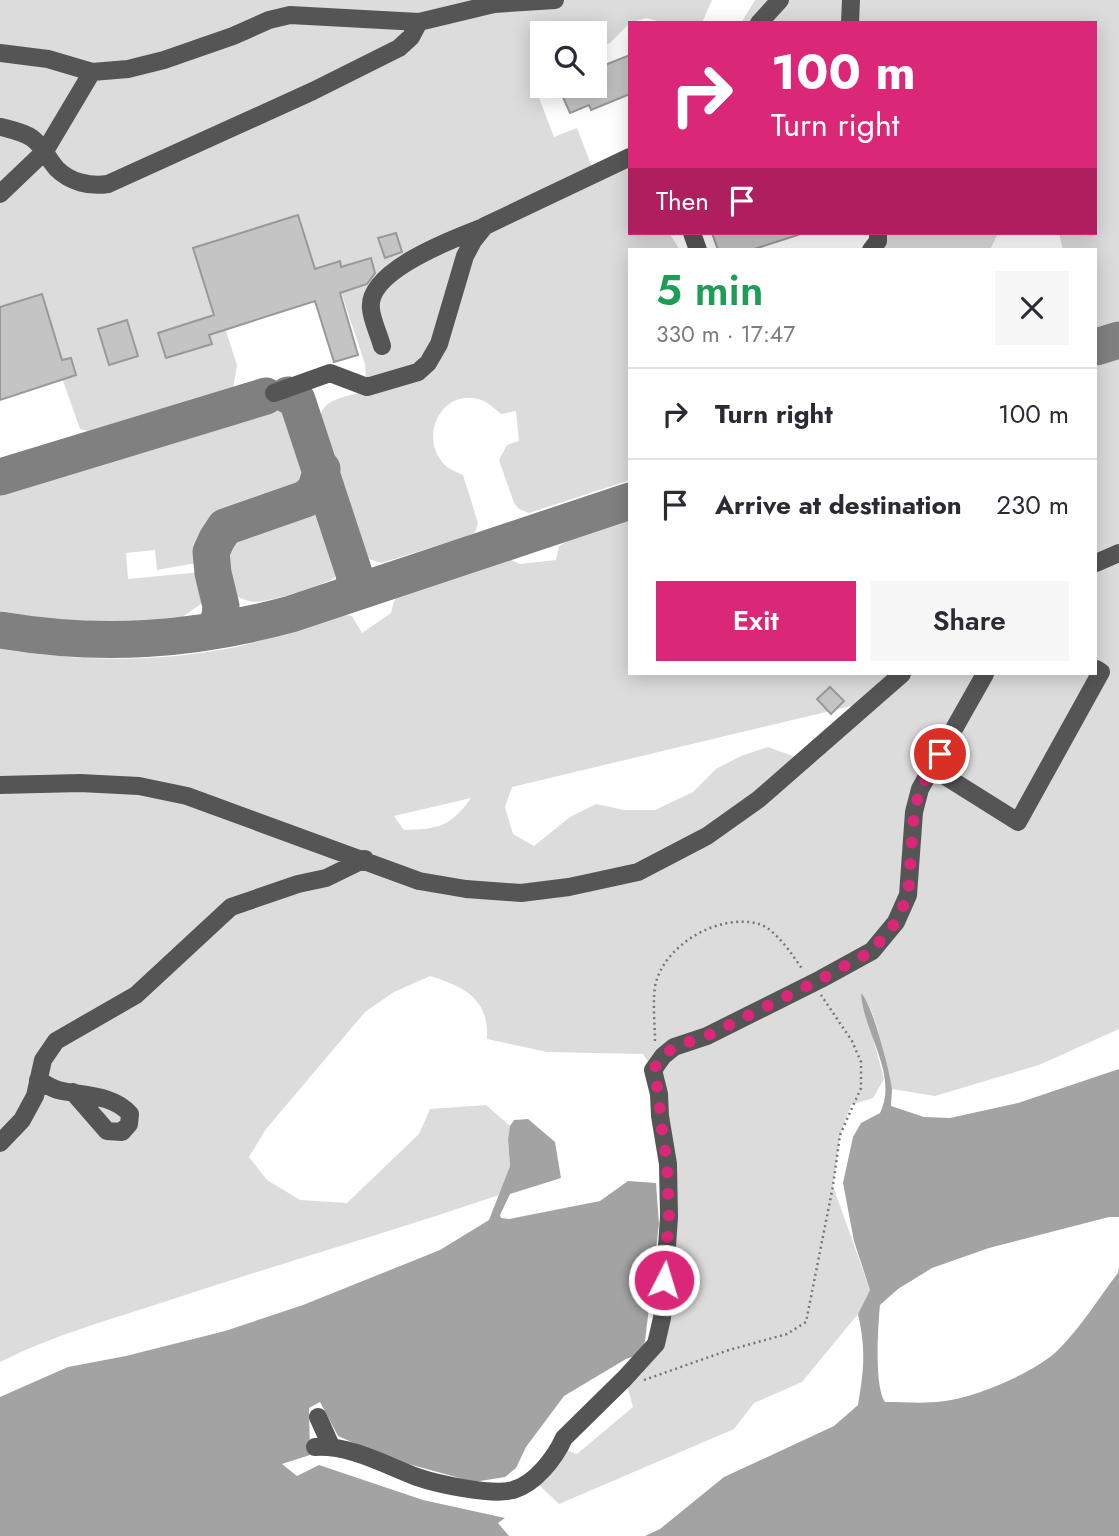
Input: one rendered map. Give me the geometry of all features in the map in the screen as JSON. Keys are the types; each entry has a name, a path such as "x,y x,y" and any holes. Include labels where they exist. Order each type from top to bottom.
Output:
{"lane":[{"path":"0,53 48,59 92,72 128,69 164,60 233,36 269,20 290,15 418,22 494,4 555,0"},
{"path":"761,21 777,0"},
{"path":"850,21 851,0"},
{"path":"1,127 33,138 57,169 70,178 97,186 108,184 313,91 399,48 411,37 418,22"},
{"path":"0,194 45,151 92,72"},
{"path":"382,346 370,307 373,296 386,276 449,241 628,158"},
{"path":"274,393 330,373 367,387 418,372 428,363 439,344 465,256 485,226"},
{"path":"1097,563 1119,553"},
{"path":"932,768 1018,822 1101,672 1097,670"},
{"path":"0,785 80,783 139,786 187,796 419,881 466,889 521,893 569,887 638,872 707,836 759,799 901,675"},
{"path":"318,1417 323,1446 347,1450 421,1479 461,1488 512,1491 533,1479 560,1448 564,1438 625,1378 656,1343 662,1318 669,1217 667,1164 659,1094 653,1070 674,1047 707,1036 872,951 896,922 908,895 914,812 920,789 984,675"},
{"path":"0,1143 22,1120 35,1096 43,1060 56,1041 136,995 232,907 298,884 326,878 365,859"},
{"path":"38,1080 56,1089 73,1093"}],"path":[{"path":"635,1384 729,1350 787,1334 806,1322 833,1186 840,1135 860,1088 861,1062 852,1041 814,983 781,940 761,924 730,922 699,933 671,955 656,983 653,1070"}],"shaded area":[{"path":"0,0 712,0 703,21 657,21 646,18 628,21 628,25 607,44 607,21 530,21 530,98 539,98 554,137 577,128 594,172 628,158 628,235 670,235 679,248 628,248 628,481 529,513 519,509 514,503 499,460 507,445 519,441 516,411 501,414 478,399 453,401 437,418 433,442 444,464 463,475 478,523 475,532 381,563 363,557 355,549 318,432 319,421 326,406 339,398 367,391 365,364 340,289 224,325 237,365 233,389 96,433 80,429 61,375 0,392"},
{"path":"755,0 1119,0 1119,321 1097,329 1097,248 1063,248 1059,235 1097,235 1097,21 742,21"},
{"path":"877,235 997,235 991,248 873,248"},
{"path":"1119,358 1119,1029 1039,1065 935,1096 892,1089 872,1012 861,993 884,1079 873,1098 851,1105 840,1135 833,1186 870,1290 858,1314 802,1382 754,1403 734,1429 559,1504 533,1479 560,1448 577,1454 633,1407 625,1378 662,1318 659,1078 643,1054 547,1052 487,1039 487,1025 479,1004 464,990 430,976 394,992 365,1012 266,1129 249,1157 267,1180 300,1200 347,1203 419,1134 430,1109 486,1105 510,1126 510,1166 499,1195 83,1328 0,1362 0,649 87,658 173,656 246,645 345,615 352,616 362,633 391,613 394,601 399,595 505,560 520,564 556,560 559,546 569,540 628,521 628,675 1097,675 1097,366","holes":["868,702 804,760 768,747 741,756 716,769 693,792 655,810 624,810 596,804 570,817 534,846 513,834 505,807 512,787","471,798 457,815 435,827 404,830 394,816"]},
{"path":"280,409 295,417 304,432 312,466 301,484 225,509 213,519 206,531 202,562 157,570 155,550 126,553 128,579 202,572 208,592 204,602 178,620 123,623 47,619 0,611 0,495"},
{"path":"307,510 326,518 340,537 345,555 342,570 337,576 285,596 255,602 226,590 217,563 222,545"},
{"path":"861,993 870,1009 884,1054 892,1089 891,1106 924,1117 950,1118 1018,1103 1119,1069 1119,1217 1109,1217 989,1248 932,1268 898,1289 880,1305 878,1355 879,1383 885,1402 945,1401 989,1389 1021,1375 1058,1350 1089,1313 1118,1273 1119,1267 1119,1536 645,1536 660,1529 724,1477 834,1426 858,1405 863,1360 858,1314 870,1290 854,1241 843,1183 853,1137 861,1123 880,1113 885,1099 883,1069 867,1023"},
{"path":"528,1119 555,1142 561,1178 510,1194 501,1218 509,1219 600,1201 628,1181 656,1183 659,1224 645,1341 640,1354 626,1359 564,1396 526,1447 516,1468 505,1477 474,1482 390,1459 338,1436 320,1402 309,1408 310,1455 282,1464 297,1476 319,1465 423,1500 505,1518 498,1523 509,1536 0,1536 0,1397 68,1367 126,1356 225,1331 303,1305 440,1250 489,1220 510,1166 510,1126 514,1120"}],"building":[{"path":"628,56 628,95 591,110 589,105 570,113 563,98 607,98 607,64"},
{"path":"298,215 315,269 340,261 341,267 371,258 375,273 367,284 340,293 358,355 334,362 315,301 209,335 212,344 166,358 158,333 214,315 193,248"},
{"path":"396,233 402,252 385,258 378,238"},
{"path":"713,235 798,235 757,248 717,248"},
{"path":"42,294 62,360 71,358 76,375 0,400 0,307"},
{"path":"127,320 138,356 109,365 98,329"},
{"path":"830,687 844,701 831,714 817,699"}],"taxiway":[{"path":"1097,347 1119,340"},
{"path":"288,395 297,400 356,579 353,586"},
{"path":"0,477 266,396"},
{"path":"216,626 221,606 211,552 225,527 305,499 315,491 322,469"},
{"path":"0,630 110,640 182,635 254,623 291,614 628,502"}],"route":[{"path":"664,1280 669,1217 667,1164 659,1094 653,1070 674,1047 707,1036 872,951 896,922 908,895 914,812 920,789 940,754"}]}
